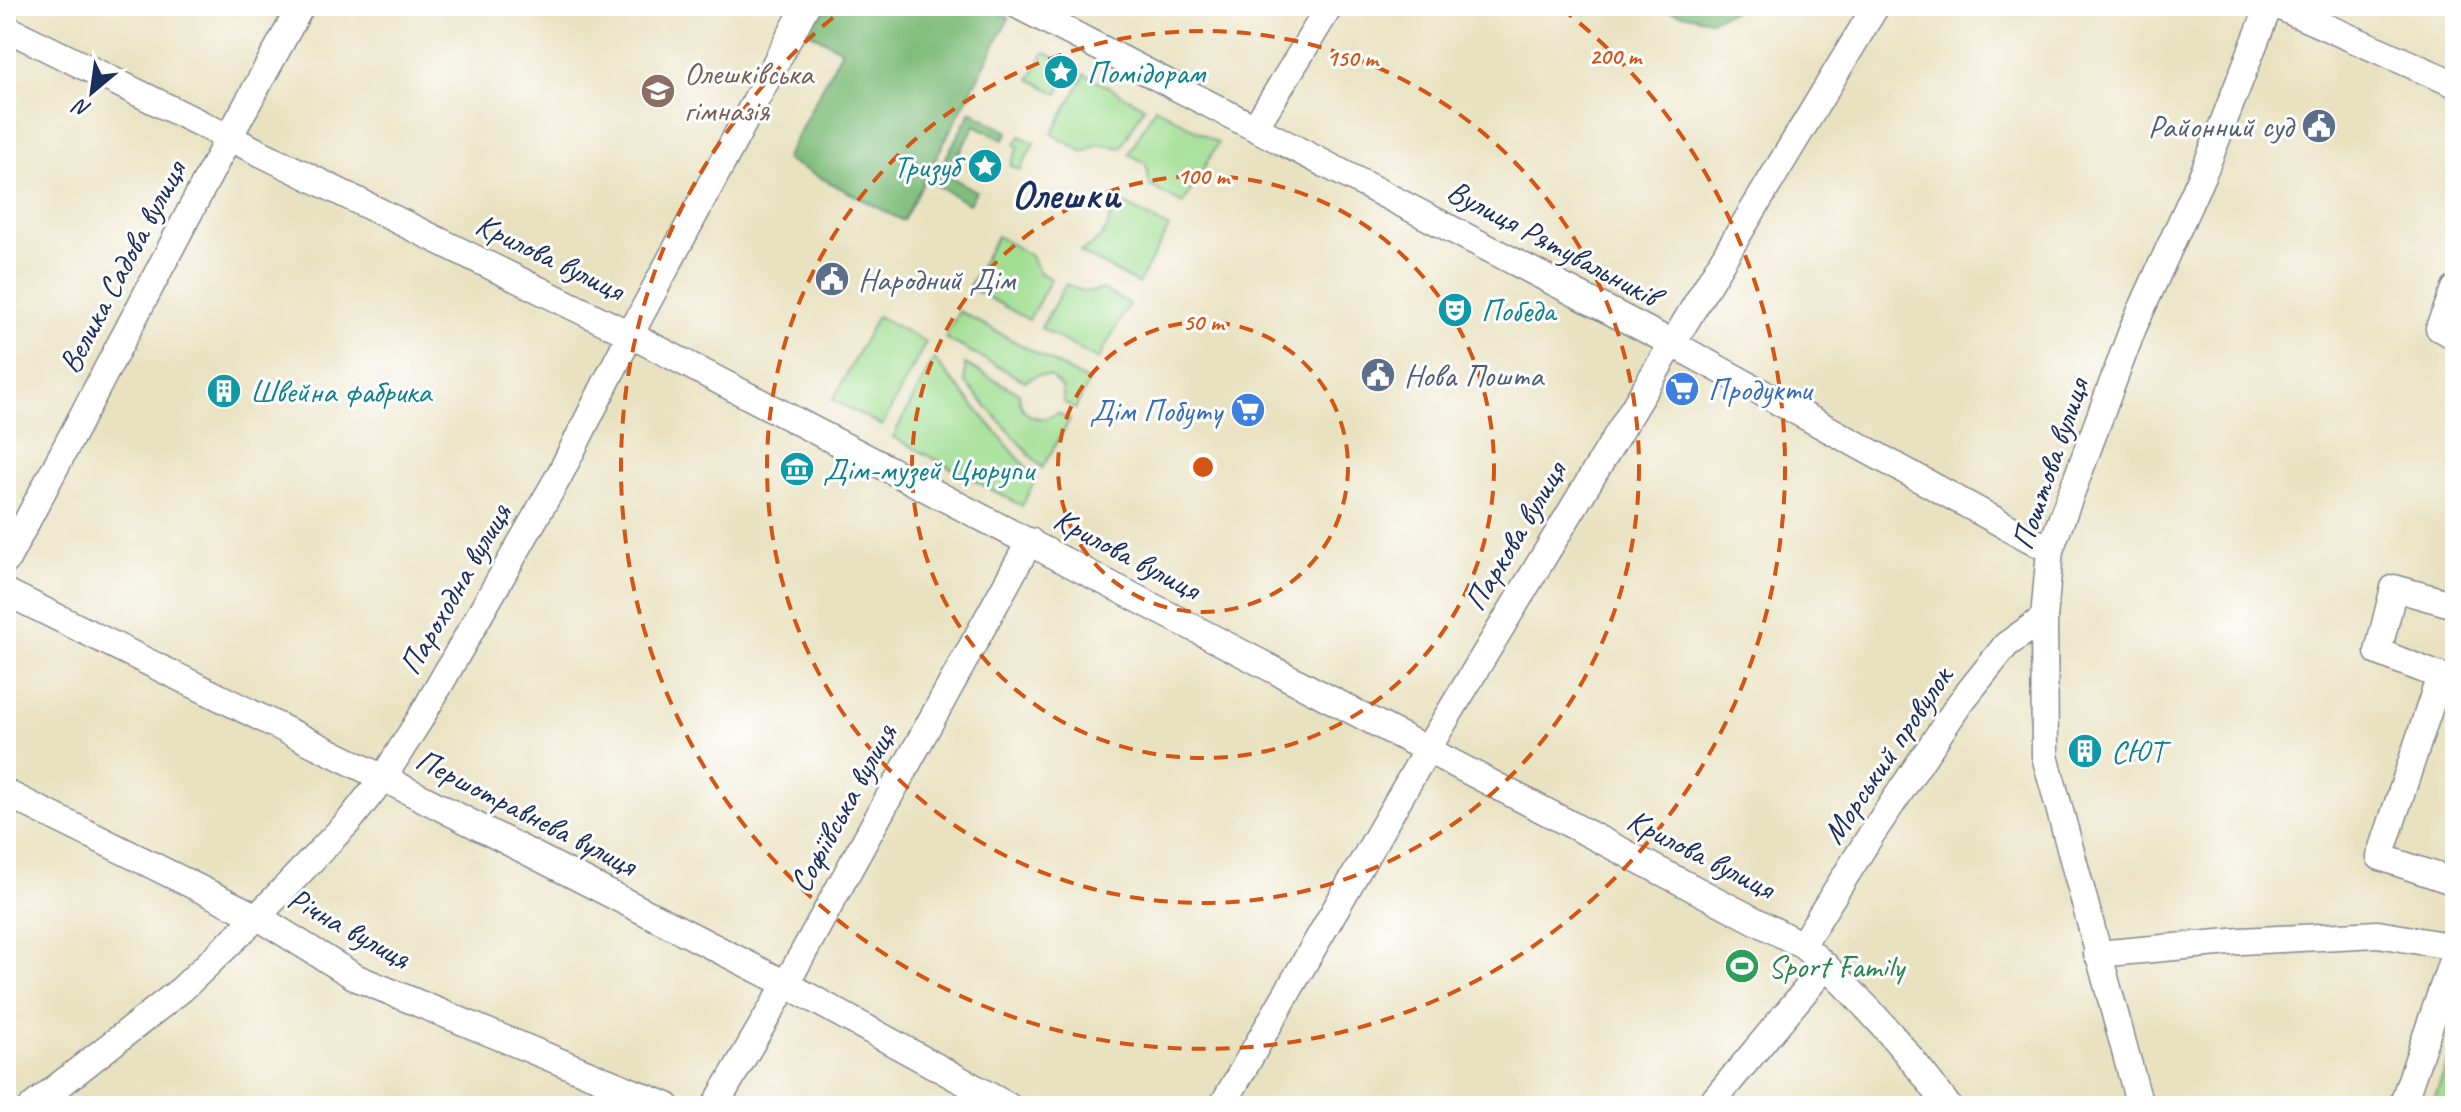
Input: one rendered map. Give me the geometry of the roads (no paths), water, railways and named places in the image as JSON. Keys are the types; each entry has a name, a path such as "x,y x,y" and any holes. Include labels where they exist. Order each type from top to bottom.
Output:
{"street":[{"name":"Велика Садова вулиця","path":"6,561 301,6"},
{"name":"Пароходна вулиця","path":"33,1106 182,989 257,917 350,820 383,778 559,476 630,335 806,6"},
{"name":"Вулиця Рятувальників","path":"1019,6 1670,343 2050,550"},
{"path":"1256,126 1330,6"},
{"name":"Паркова вулиця","path":"1222,1106 1427,750 1876,6"},
{"name":"Поштова вулиця","path":"2140,1106 2045,756 2044,618 2050,550 2133,328 2205,169 2269,6"},
{"path":"2278,6 2455,84"},
{"name":"Крилова вулиця","path":"6,28 630,335 1802,945 1888,1031 1948,1106"},
{"path":"2455,289 2439,328 2455,336"},
{"name":"Софіївська вулиця","path":"715,1106 786,984 1030,541"},
{"path":"2455,605 2394,588 2378,652 2440,676 2380,857 2455,882"},
{"name":"Першотравнева вулиця","path":"6,592 383,778 786,984 1008,1106"},
{"name":"Морський провулок","path":"1802,945 1960,703 2006,645 2044,618"},
{"name":"Річна вулиця","path":"6,793 257,917 357,978 667,1106"},
{"path":"2097,954 2241,941 2378,934 2455,950 2402,1106"},
{"path":"1709,1106 1826,966"}],"place":[{"name":"Помідорам","path":"1061,72"},
{"name":"Олешківська гімназія","path":"658,91"},
{"name":"Районний суд","path":"2319,126"},
{"name":"Тризуб","path":"985,166"},
{"name":"Народний Дім","path":"832,279"},
{"name":"Победа","path":"1455,310"},
{"name":"Нова Пошта","path":"1378,375"},
{"name":"Продукти","path":"1682,389"},
{"name":"Швейна фабрика","path":"224,391"},
{"name":"Дім Побуту","path":"1248,410"},
{"name":"Дім-музей Цюрупи","path":"797,469"},
{"name":"СЮТ","path":"2085,751"},
{"name":"Sport Family","path":"1742,966"}],"district":[{"name":"Олешки","path":"1066,195"}]}
